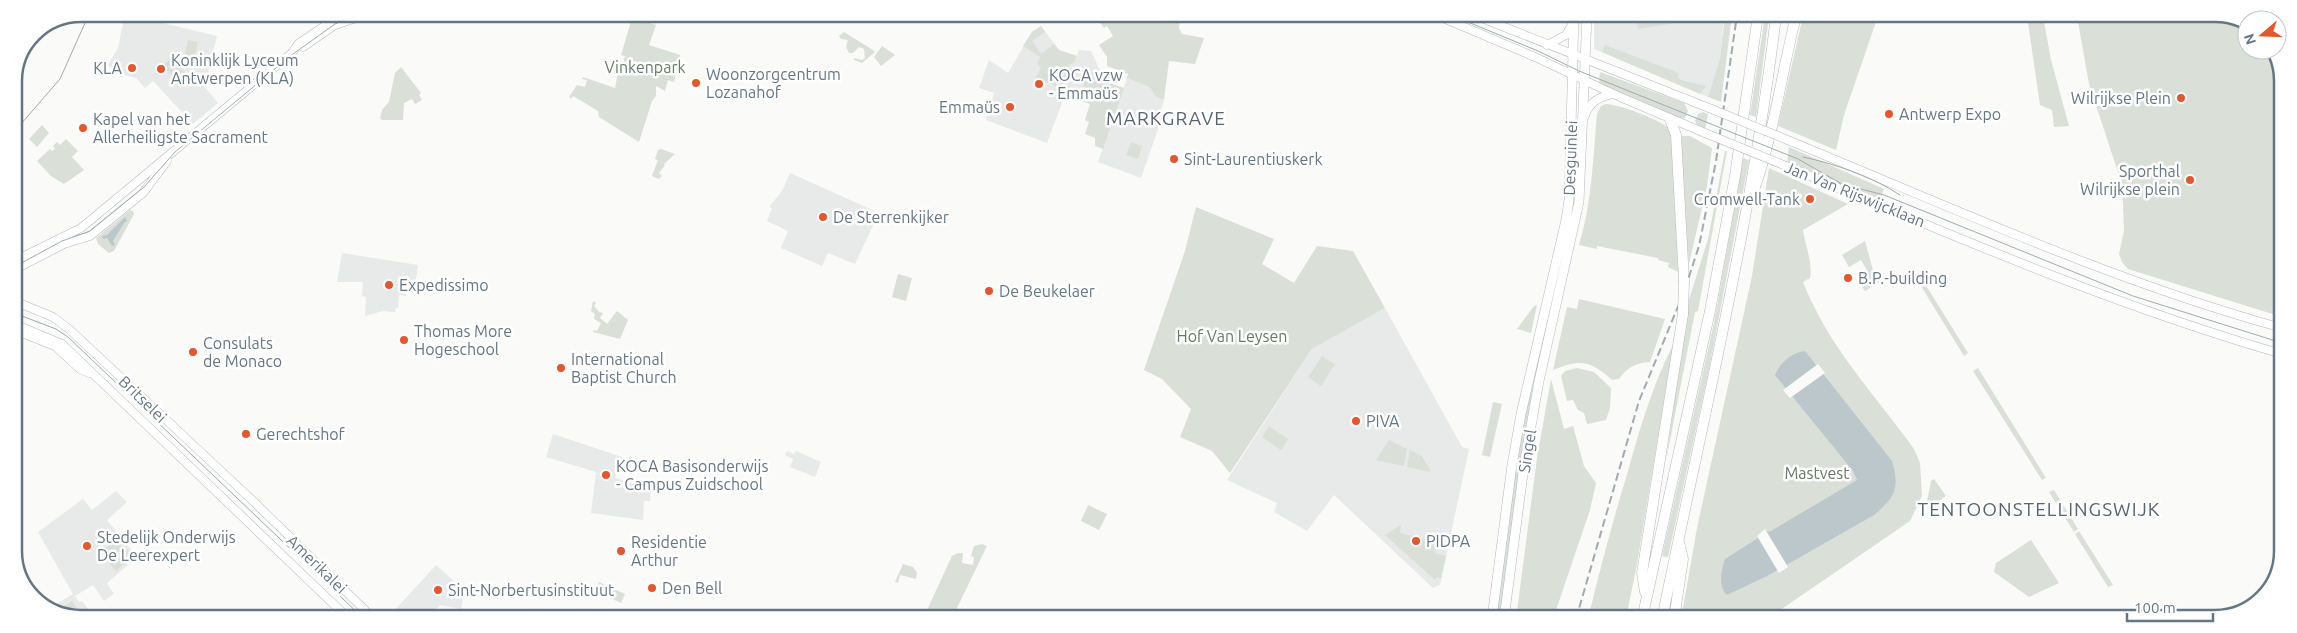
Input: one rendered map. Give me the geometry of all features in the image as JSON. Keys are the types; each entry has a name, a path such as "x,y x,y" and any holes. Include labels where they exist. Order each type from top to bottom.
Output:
{"highway":[{"path":"1644,610 1710,311 1735,176 1757,22"},
{"path":"1664,610 1746,216 1775,22"},
{"path":"1746,216 1767,154 1780,79 1794,22"},
{"path":"1646,602 1642,573 1683,314 1684,280 1676,135 1670,119"},
{"path":"1675,610 1682,559 1678,539"}],"main road":[{"path":"292,53 298,44 330,22"},
{"path":"22,257 82,228 292,53 335,25 344,22"},
{"name":"Jan Van Rijswijcklaan","path":"1452,22 1670,119 2100,294 2194,328 2274,352"},
{"name":"Jan Van Rijswijcklaan","path":"1491,22 2125,277 2196,302 2274,326"},
{"path":"1548,45 1568,32 1572,22"},
{"name":"Desguinlei","path":"1547,298 1569,200 1574,22"},
{"name":"Desguinlei","path":"1559,285 1579,202 1587,22"},
{"name":"Desguinlei","path":"1584,120 1588,108 1594,100 1613,94"},
{"path":"22,266 64,244 90,236 143,194 174,151"},
{"name":"Singel","path":"1505,610 1533,416 1559,285"},
{"name":"Singel","path":"1493,610 1512,465 1547,298"},
{"name":"Britselei","path":"22,304 53,317 69,329 262,511"},
{"name":"Britselei","path":"23,328 62,344 247,523"},
{"path":"23,333 55,346 80,369 93,374"},
{"name":"Amerikalei","path":"262,511 365,610"},
{"name":"Amerikalei","path":"247,523 340,610"}],"shaded area":[{"name":"Koninklijk Lyceum Antwerpen (KLA)","path":"123,22 158,22 217,36 208,73 200,81 218,103 193,124 153,81 145,88 136,78 124,75 122,78 108,65 118,48"},
{"path":"1594,22 1723,22 1720,58 1708,97 1594,49"},
{"name":"KOCA vzw - Emmaüs","path":"1041,26 1059,50 1077,56 1079,50 1091,51 1102,75 1091,104 1065,95 1047,143 986,120 994,93 979,88 989,60 1008,73 1032,32"},
{"path":"1127,78 1151,87 1156,97 1164,100 1161,110 1164,112 1141,178 1098,162"},
{"name":"De Sterrenkijker","path":"790,173 879,213 855,264 828,253 822,266 781,248 788,231 767,221 772,208 769,207 782,191"},
{"path":"125,217 127,221 113,241 115,245 112,246 107,238 103,239 102,236 107,235"},
{"name":"Expedissimo","path":"342,253 418,265 415,287 406,287 406,296 399,295 398,308 396,308 395,312 383,311 365,316 366,297 362,296 363,282 337,282"},
{"name":"PIVA","path":"1385,308 1462,447 1469,449 1440,585 1433,588 1334,495 1307,531 1274,512 1277,503 1227,480 1312,349"},
{"path":"1805,351 1892,461 1896,479 1894,492 1887,503 1874,515 1767,576 1727,595 1721,583 1725,559 1765,532 1771,531 1857,480 1853,471 1775,375 1787,359"},
{"name":"KOCA Basisonderwijs - Campus Zuidschool","path":"553,434 622,457 615,478 651,489 650,501 644,501 643,520 591,513 596,472 546,457"},
{"path":"787,451 794,454 796,451 821,462 815,477 790,467 793,459 785,455"},
{"name":"Stedelijk Onderwijs De Leerexpert","path":"116,491 127,502 107,520 137,557 107,583 114,594 104,601 93,585 75,596 89,610 74,610 56,604 73,594 38,532 83,499 92,510"},
{"name":"Sint-Norbertusinstituut","path":"436,565 462,588 464,593 461,609 440,605 435,610 395,610"}],"green space":[{"name":"Vinkenpark","path":"631,22 646,22 656,25 649,45 680,55 674,82 668,80 665,91 656,86 656,96 652,101 639,142 599,117 598,111 573,96 571,99 569,97 577,85 585,87 587,80 582,79 583,77 615,88 618,72 621,70 625,56 621,55"},
{"path":"1099,22 1179,22 1179,28 1182,34 1204,38 1195,64 1169,61 1164,100 1156,97 1150,87 1127,78 1128,74 1107,66 1107,57 1099,45 1113,36 1107,26 1104,28"},
{"path":"1637,22 1675,22 1675,23 1638,29"},
{"path":"1724,22 1731,22 1721,102 1708,97 1720,58"},
{"path":"1764,22 1768,22 1756,117 1750,115"},
{"path":"1802,22 1876,22 1844,115 1836,150 1778,126"},
{"path":"2028,22 2044,22 2051,60 2069,126 2054,127 2052,110 2040,105"},
{"path":"2078,22 2216,22 2237,27 2237,60 2270,60 2274,77 2274,315 2128,269 2122,262 2119,254 2124,231 2123,203 2118,172 2089,84"},
{"path":"1041,26 1045,32 1032,41 1041,54 1054,44 1059,50 1077,56 1074,62 1069,65 1063,84 1081,91 1087,75 1099,69 1102,75 1100,80 1124,88 1103,149 1095,146 1095,138 1085,134 1089,122 1085,120 1090,104 1065,95 1067,90 1036,78 1041,67 1037,64 1040,57 1023,46 1032,32"},
{"path":"844,32 875,52 862,63 854,60 854,58 862,60 865,58 864,49 859,47 853,53 849,53 846,47 848,40 841,39 839,36"},
{"path":"188,40 198,42 194,60 184,58"},
{"path":"1605,45 1679,73 1678,77 1680,80 1706,86 1700,94 1602,52"},
{"path":"882,46 895,55 881,66 874,57"},
{"path":"173,57 188,77 178,85 163,65"},
{"path":"401,67 421,93 419,95 422,100 415,104 412,99 404,103 403,120 382,120 380,118 382,110 389,102 395,73"},
{"path":"1600,72 1684,103 1688,111 1685,118 1679,119 1599,84"},
{"path":"1606,104 1641,114 1660,122 1672,131 1678,272 1668,267 1669,263 1658,260 1658,258 1597,246 1597,249 1579,245 1587,213 1597,114 1601,106"},
{"path":"1703,112 1708,114 1705,130 1697,125 1695,121 1698,114"},
{"path":"42,125 49,133 37,147 29,139"},
{"path":"1682,136 1690,136 1712,148 1707,186 1689,264 1681,166"},
{"path":"66,139 78,151 72,157 84,170 64,184 51,176 37,161 50,149 52,151 55,149 53,146 57,142 60,145"},
{"path":"1131,142 1142,146 1138,159 1126,155"},
{"path":"1789,147 1884,189 1879,201 1787,163"},
{"path":"661,149 675,154 664,164 659,173 662,176 659,179 652,176 658,160 655,159 658,150"},
{"path":"1725,151 1727,151 1698,311 1695,312 1666,461 1688,303 1708,239"},
{"path":"1743,158 1749,160 1709,369 1668,557 1662,556 1715,318"},
{"name":"Mastvest","path":"1769,168 1848,204 1803,230 1811,272 1810,278 1803,282 1814,306 1839,349 1914,449 1920,463 1922,496 1910,521 1780,610 1683,610 1697,528 1752,276"},
{"name":"Hof Van Leysen","path":"1196,207 1274,239 1262,264 1294,283 1317,246 1353,251 1385,308 1312,349 1230,473 1212,451 1180,437 1191,409 1162,379 1144,370 1185,251"},
{"path":"130,210 134,214 114,251 109,253 98,244 96,238"},
{"path":"1865,241 1873,270 1881,281 1865,291 1858,281 1869,274 1861,260 1849,267 1842,255"},
{"path":"898,274 912,278 906,301 892,297"},
{"path":"1925,284 1968,353 1964,356 1921,286"},
{"path":"1579,299 1665,319 1650,362 1632,366 1619,379 1612,380 1597,368 1584,363 1571,364 1553,370 1567,307 1577,309"},
{"path":"593,301 596,303 594,306 599,312 603,313 600,318 607,324 617,311 628,320 620,339 593,332 594,330 597,331 601,323 594,319 595,314 591,311"},
{"path":"1537,305 1531,333 1517,329 1534,306"},
{"path":"1547,313 1534,378 1502,610 1497,610 1520,440"},
{"path":"1673,345 1628,610 1590,610 1642,423 1659,375"},
{"path":"1322,356 1335,364 1321,386 1308,377"},
{"path":"1577,368 1594,372 1611,388 1610,408 1606,420 1587,424 1584,413 1578,410 1573,400 1567,401 1561,376 1565,371"},
{"path":"1978,368 2046,478 2042,480 1973,371"},
{"path":"1551,379 1564,429 1573,426 1584,466 1596,483 1590,510 1556,610 1517,610 1537,458"},
{"path":"1493,402 1502,404 1490,457 1482,455"},
{"path":"1269,426 1288,439 1281,450 1262,437"},
{"path":"1389,440 1407,449 1404,466 1376,460"},
{"path":"1410,450 1422,456 1431,472 1407,467"},
{"path":"1934,479 1946,496 1929,508 1926,506 1931,481"},
{"path":"2054,490 2078,529 2074,532 2049,492"},
{"path":"1088,505 1107,514 1099,530 1081,521"},
{"path":"1401,525 1400,533 1437,542 1435,553 1446,556 1441,578 1437,577 1435,580 1385,535"},
{"path":"2079,531 2113,585 2108,587 2075,534"},
{"path":"116,539 123,548 109,560 101,552"},
{"path":"2031,540 2059,583 2029,597 1994,572 1996,563"},
{"path":"982,544 987,546 956,610 927,610 952,556 963,553 962,563 973,565 974,557 971,556 974,546"},
{"path":"126,548 133,556 116,571 109,563"},
{"path":"903,564 913,567 917,573 916,579 900,575 898,583 895,582"},
{"path":"599,582 625,594 621,603 595,591"},
{"path":"72,601 78,610 74,610 63,607"}],"pier":[{"path":"1818,364 1825,373 1790,398 1783,390"},
{"path":"1765,529 1788,567 1779,573 1757,536"}],"tram line":[{"path":"22,123 60,79 85,22"},
{"path":"22,262 62,241 90,231 144,187 175,152 293,54 339,22"},
{"path":"1468,22 1538,51 1579,71 1798,159 1842,184 1884,195 2133,296 2274,340"},
{"path":"1803,157 1854,172 1878,182 1900,195"},
{"path":"22,316 56,329 68,337 355,610"}],"railway":[{"path":"1579,610 1639,401 1684,292 1699,246 1716,161 1736,22"}],"place":[{"name":"KLA","path":"132,68"},
{"name":"Koninklijk Lyceum Antwerpen (KLA)","path":"161,69"},
{"name":"Woonzorgcentrum Lozanahof","path":"696,83"},
{"name":"KOCA vzw - Emmaüs","path":"1039,84"},
{"name":"Wilrijkse Plein","path":"2181,98"},
{"name":"Emmaüs","path":"1010,107"},
{"name":"Antwerp Expo","path":"1889,114"},
{"name":"Kapel van het Allerheiligste Sacrament","path":"83,128"},
{"name":"Sint-Laurentiuskerk","path":"1174,159"},
{"name":"Sporthal Wilrijkse plein","path":"2190,180"},
{"name":"Cromwell-Tank","path":"1810,199"},
{"name":"De Sterrenkijker","path":"823,217"},
{"name":"B.P.-building","path":"1848,278"},
{"name":"Expedissimo","path":"389,285"},
{"name":"De Beukelaer","path":"989,291"},
{"name":"Thomas More Hogeschool","path":"404,340"},
{"name":"Consulats de Monaco","path":"193,352"},
{"name":"International Baptist Church","path":"561,368"},
{"name":"PIVA","path":"1356,421"},
{"name":"Gerechtshof","path":"246,434"},
{"name":"KOCA Basisonderwijs - Campus Zuidschool","path":"606,475"},
{"name":"PIDPA","path":"1416,541"},
{"name":"Stedelijk Onderwijs De Leerexpert","path":"87,546"},
{"name":"Residentie Arthur","path":"621,551"},
{"name":"Den Bell","path":"652,588"},
{"name":"Sint-Norbertusinstituut","path":"438,590"}],"district":[{"name":"MARKGRAVE","path":"1166,118"},
{"name":"TENTOONSTELLINGSWIJK","path":"2039,509"}]}
